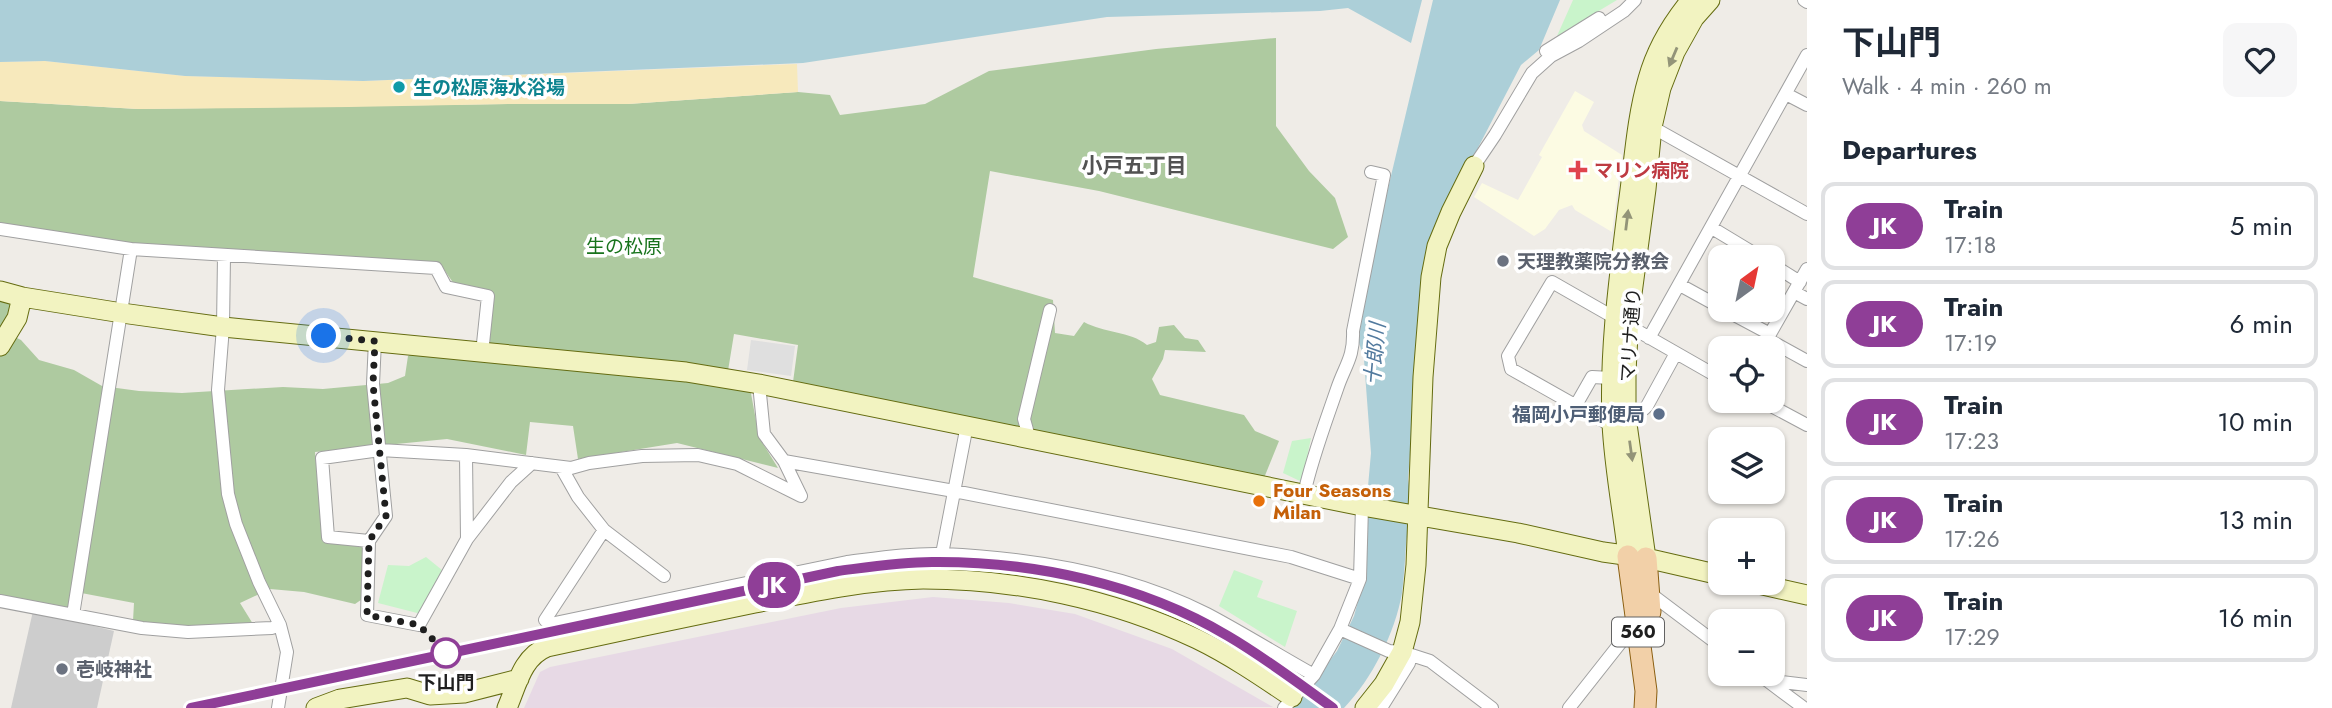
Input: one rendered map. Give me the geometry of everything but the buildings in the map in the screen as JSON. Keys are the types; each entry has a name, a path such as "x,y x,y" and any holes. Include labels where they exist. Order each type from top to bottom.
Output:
{"main road":[{"name":"560","path":"1637,557 1647,591 1654,640 1657,708"},
{"name":"560","path":"1637,557 1638,628 1646,691 1645,708"}],"street":[{"path":"1365,708 1384,684 1401,652 1410,622 1418,516 1423,377 1431,277 1437,246 1451,212 1517,82 1549,49 1633,0"},
{"name":"マリナ通り","path":"1637,557 1621,321 1638,130 1648,77 1673,25 1691,0"},
{"name":"マリナ通り","path":"1637,557 1612,426 1611,378 1646,189 1652,127 1661,88 1675,52 1694,18 1710,0"},
{"path":"1649,338 1807,55"},
{"path":"1786,94 1807,105"},
{"path":"1652,127 1807,214"},
{"path":"1304,494 1310,464 1353,349 1353,331 1384,175 1371,172"},
{"path":"1712,228 1740,245"},
{"path":"0,229 131,249 436,268 446,287 488,296 482,353"},
{"path":"73,615 131,249"},
{"path":"224,256 223,327 218,390 228,494 245,548 280,625 287,652 278,708"},
{"path":"1769,336 1807,269"},
{"path":"1785,276 1807,299"},
{"path":"1612,426 1511,369 1508,356 1552,282 1708,370"},
{"path":"1679,285 1708,301"},
{"path":"0,291 22,297 223,327 686,372 759,384 1362,506 1445,519 1708,572"},
{"path":"0,346 17,318 22,297"},
{"path":"1028,437 1024,419 1050,310"},
{"path":"1741,322 1759,336"},
{"path":"375,341 373,384 386,516 369,541 367,615 419,625 467,539 511,482 531,463"},
{"path":"1785,350 1807,361"},
{"path":"1626,411 1647,406 1676,353"},
{"path":"1576,405 1592,377 1611,378"},
{"path":"369,541 328,537 322,458 380,450 466,455 571,468 642,456 698,455 737,464 801,496 784,461 764,434 759,384"},
{"path":"1784,413 1807,425"},
{"path":"942,554 967,425"},
{"path":"466,455 467,539"},
{"path":"784,461 954,491 1291,557 1360,579"},
{"path":"561,467 578,497 604,530 664,576"},
{"path":"507,708 527,660 547,646 837,587 922,579 1036,588 1107,605 1196,639 1244,665 1288,702 1314,675 1344,631 1360,579 1362,506"},
{"path":"604,530 545,620 550,624 847,562 942,554 1060,566 1109,578 1206,614 1314,675"},
{"path":"1785,590 1807,595"},
{"path":"1647,591 1708,637"},
{"path":"0,601 142,628 188,632 272,628 280,625"},
{"path":"1569,708 1629,632 1638,628"},
{"path":"1344,631 1430,662 1492,708"},
{"path":"1381,708 1409,663 1401,652"},
{"path":"320,708 340,699 407,688 430,695 464,693 519,679"},
{"path":"1785,681 1807,685"},
{"path":"1774,686 1804,708"}],"shaded area":[{"name":"マリン病院","path":"1575,91 1594,102 1582,125 1584,131 1622,155 1612,232 1575,210 1572,205 1559,210 1545,229 1534,236 1474,197 1482,183 1518,200 1542,157 1539,155"},
{"path":"751,340 795,346 791,376 747,370"},
{"path":"933,597 1009,603 1075,614 1172,649 1273,707 524,708 540,672 550,667 841,608"},
{"name":"壱岐神社","path":"33,611 114,631 97,708 11,708"}],"green space":[{"path":"1573,0 1617,0 1557,36"},
{"name":"生の松原","path":"1276,38 1276,126 1309,171 1335,198 1348,237 1333,249 1099,191 990,171 973,277 1053,300 1055,333 1074,336 1084,322 1133,337 1147,345 1156,342 1159,327 1174,325 1185,338 1198,340 1206,352 1165,350 1152,379 1160,395 1244,415 1255,431 1279,441 1264,478 793,382 798,345 734,334 726,383 750,388 759,437 778,468 677,443 578,459 573,426 530,422 526,455 447,439 315,452 323,542 361,543 371,593 355,604 304,592 270,589 240,603 253,624 192,629 133,621 134,603 76,592 74,611 0,595 0,299 13,302 3,331 21,340 39,360 74,370 102,386 182,393 283,387 323,389 388,383 405,376 408,356 419,351 487,361 492,294 456,287 441,265 121,244 0,226 0,101 138,109 628,104 798,92 830,95 840,115 925,104 989,71 1156,49"},
{"path":"1311,438 1302,482 1283,473 1292,441"},
{"path":"426,557 442,570 421,614 378,603 388,565 409,566"},
{"path":"1234,570 1263,581 1257,597 1297,611 1285,647 1219,606"}],"sand":[{"name":"生の松原海水浴場","path":"45,61 185,76 363,81 797,64 798,92 628,104 138,109 0,101 0,62"}],"water":[{"path":"0,0 1422,0 1411,43 1348,8 1107,17 803,63 363,81 185,76 45,61 0,62"},
{"name":"十郎川","path":"1433,0 1560,0 1539,50 1521,65 1442,217 1425,268 1408,479 1409,520 1402,593 1394,624 1373,669 1344,708 1293,708 1337,651 1354,616 1366,572 1365,520 1371,453 1364,360 1357,335 1374,247"}],"railway":[{"path":"191,708 837,571 932,562 1047,571 1122,589 1159,602 1228,636 1332,708"}],"train":[{"name":"JK","path":"191,708 838,571 889,564 932,562 1028,568 1071,576 1142,596 1226,635 1333,708"}],"place":[{"name":"生の松原海水浴場","path":"399,87"},
{"name":"マリン病院","path":"1578,170"},
{"name":"天理教薬院分教会","path":"1503,261"},
{"name":"福岡小戸郵便局","path":"1659,414"},
{"name":"Four Seasons Milan","path":"1259,501"},
{"name":"下山門","path":"446,653"},
{"name":"壱岐神社","path":"62,669"}],"district":[{"name":"小戸五丁目","path":"1134,166"}],"route":[{"path":"324,336 375,341 373,384 386,516 369,541 367,615 419,625 446,653"}]}
